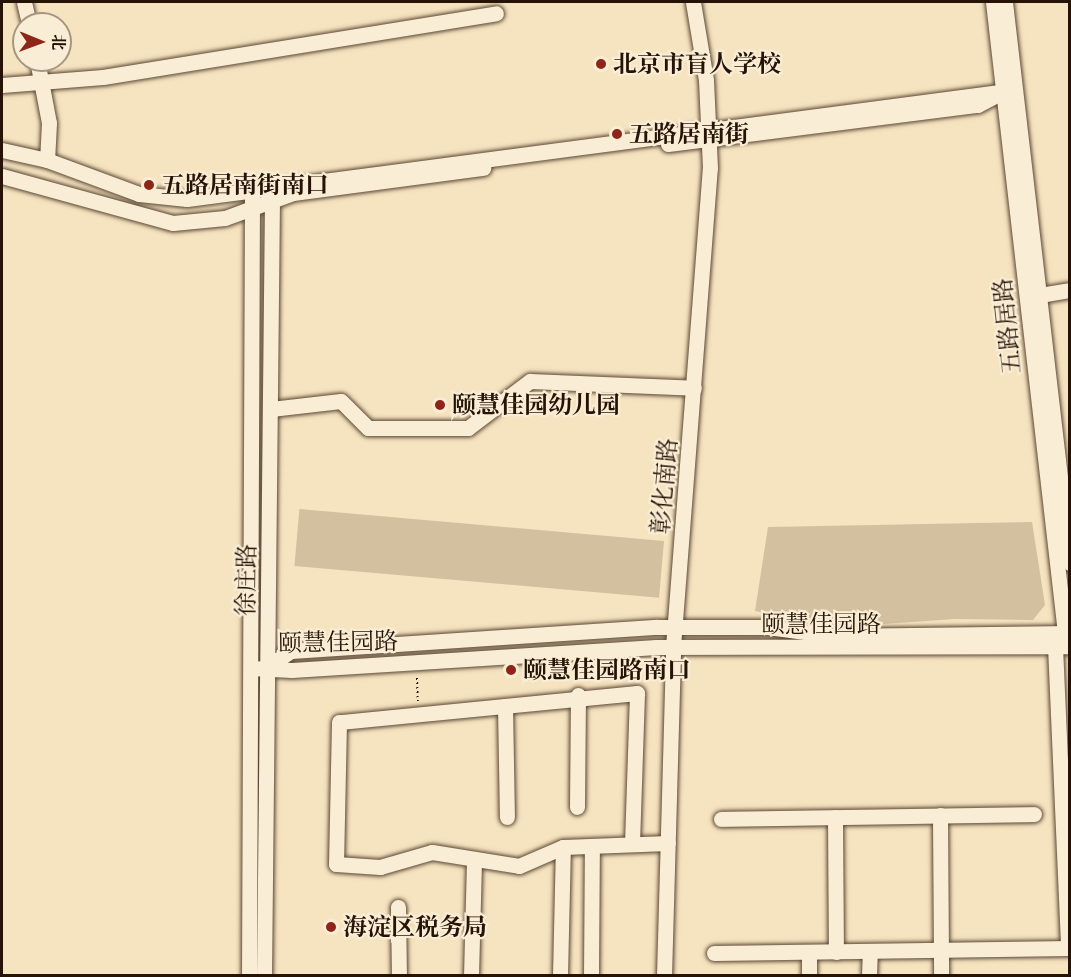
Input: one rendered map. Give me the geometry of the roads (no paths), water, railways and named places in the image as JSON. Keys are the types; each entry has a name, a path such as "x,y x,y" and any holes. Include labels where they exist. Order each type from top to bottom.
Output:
{"street":[{"name":"彰化南路","path":"664,975 674,647 711,139 693,2"},
{"name":"五路居路","path":"993,2 1009,91"},
{"name":"五路居路","path":"1005,2 1009,91 1032,297 1065,641 1069,948"},
{"path":"2,85 103,77 496,13"},
{"path":"40,72 49,123 47,160"},
{"path":"2,150 47,160 160,199 251,189 272,193 293,193 978,105 1009,91"},
{"path":"2,176 155,222 225,218 253,208 272,193 1009,91"},
{"name":"徐庄路","path":"249,975 253,208 251,189"},
{"name":"徐庄路","path":"264,975 272,193"},
{"path":"1032,297 1070,290"},
{"name":"五路居路","path":"1032,297 1070,563"},
{"path":"271,409 341,400 368,428 468,428 530,381 694,388"},
{"name":"颐慧佳园路","path":"267,667 291,651 598,630 768,627 834,636 1065,641"},
{"name":"颐慧佳园路","path":"267,667 674,647 1065,641"},
{"path":"251,668 267,667"},
{"path":"632,844 637,693 578,695 505,706 339,722 336,864 380,867 432,852 519,866 562,847 668,843"},
{"path":"577,807 578,695"},
{"path":"505,706 507,817"},
{"path":"721,819 1034,814"},
{"path":"940,815 942,950 940,975"},
{"path":"835,817 836,952"},
{"path":"591,975 592,846"},
{"path":"560,975 562,847"},
{"path":"471,975 474,859"},
{"path":"398,907 399,975"},
{"path":"714,953 1069,948"},
{"path":"869,975 870,951"},
{"path":"809,952 809,975"}],"place":[{"name":"北京市盲人学校","path":"601,64"},
{"name":"五路居南街","path":"617,134"},
{"name":"五路居南街南口","path":"149,185"},
{"name":"颐慧佳园幼儿园","path":"440,405"},
{"name":"颐慧佳园路南口","path":"511,670"},
{"name":"海淀区税务局","path":"331,927"}]}
